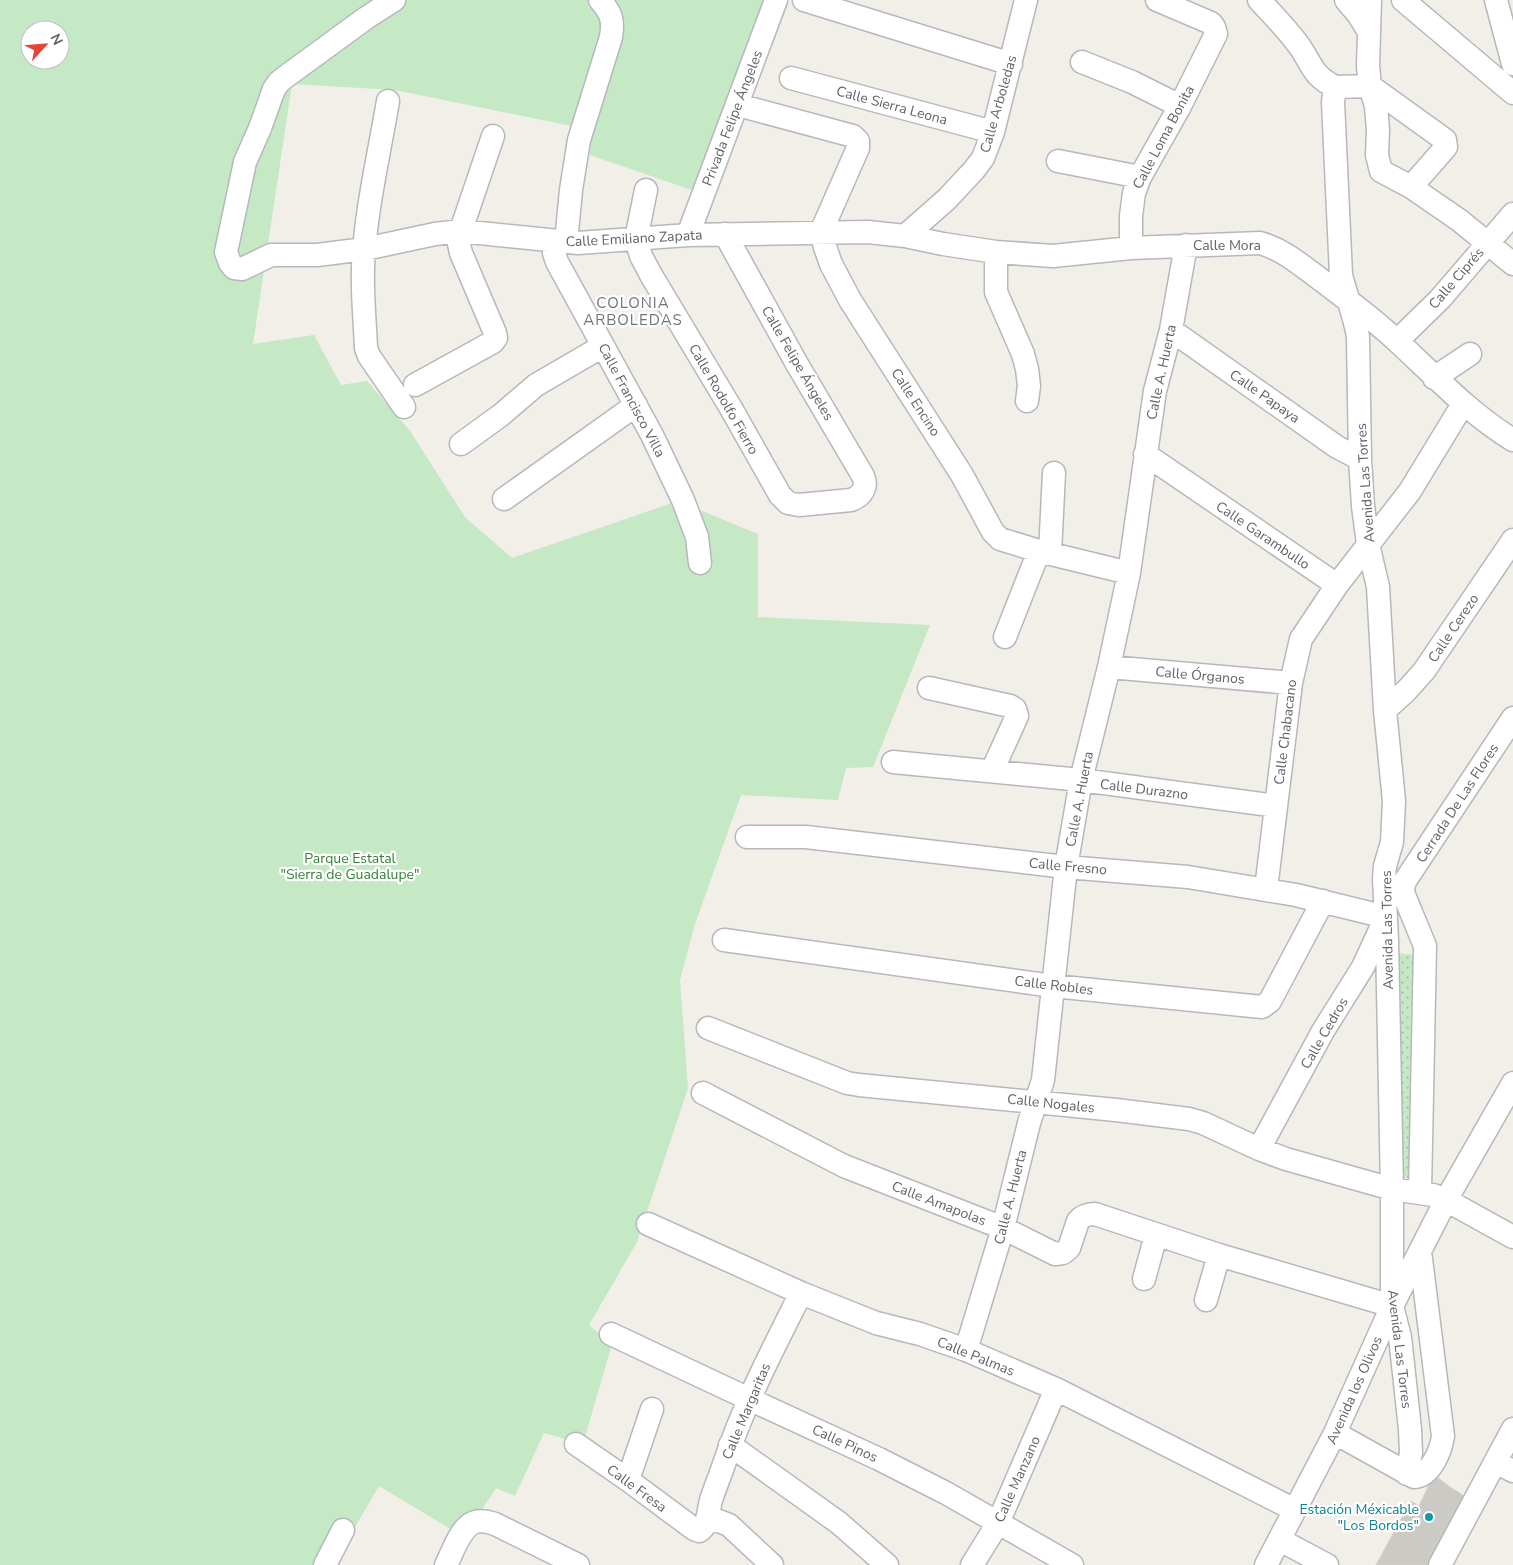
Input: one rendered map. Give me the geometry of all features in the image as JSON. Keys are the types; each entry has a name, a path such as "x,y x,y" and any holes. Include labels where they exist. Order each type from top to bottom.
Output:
{"street":[{"name":"Calle Emiliano Zapata","path":"394,0 288,75 274,89 246,162 226,252 234,268 247,267 271,255 318,254 365,249 435,234 460,231 578,243 725,234 868,232 904,236"},
{"name":"Calle Francisco Villa","path":"600,0 610,14 613,24 612,31 579,140 560,242 554,253 557,262 652,434 683,500 697,537 700,563"},
{"name":"Privada Felipe Ángeles","path":"688,235 776,0"},
{"path":"804,0 1011,64"},
{"name":"Calle Arboledas","path":"904,236 947,199 983,158 993,132 1026,0"},
{"name":"Calle Loma Bonita","path":"1131,248 1131,216 1134,193 1140,178 1215,38 1216,31 1211,23 1157,0"},
{"path":"1259,0 1300,47 1314,70 1323,80 1335,87 1370,86 1445,140 1446,147 1411,187"},
{"path":"1346,0 1358,14 1369,32"},
{"path":"1370,0 1368,66 1370,86 1376,106 1378,130 1376,155 1379,166 1385,174 1411,187 1459,220 1513,264"},
{"path":"1403,0 1513,93"},
{"path":"1496,0 1513,64"},
{"path":"1082,62 1132,82 1180,106"},
{"name":"Calle Sierra Leona","path":"791,78 993,132"},
{"name":"Avenida Las Torres","path":"1335,87 1333,102 1341,275 1347,300 1356,320 1358,337 1360,459 1363,506 1368,544 1378,587 1385,710 1394,809 1392,842 1385,866 1384,897 1392,1189 1392,1306 1400,1337 1410,1429 1411,1453 1407,1474"},
{"path":"388,101 373,189 363,269 366,348 369,356 404,407"},
{"path":"738,104 853,136 858,140 858,148 821,232"},
{"path":"415,385 493,342 496,338 461,253 458,239 493,136"},
{"path":"1058,161 1140,178"},
{"path":"636,238 646,190"},
{"name":"Calle Ciprés","path":"1397,341 1440,298 1513,214"},
{"name":"Calle Encino","path":"821,232 831,264 850,300 962,475 993,532 1000,539 1129,573"},
{"name":"Calle Felipe Ángeles","path":"725,234 797,364 863,476 865,485 862,493 857,498 798,505 788,503"},
{"name":"Calle Mora","path":"904,236 996,252 1053,256 1131,248 1186,245 1260,243 1274,247 1288,255 1347,300 1397,341 1463,404 1499,432 1513,440"},
{"name":"Calle Rodolfo Fierro","path":"636,238 641,256 651,276 732,410 780,496 788,503"},
{"name":"Calle A. Huerta","path":"966,1350 1003,1228 1029,1123 1043,1080 1066,867 1081,780 1109,668 1129,573 1154,391 1171,330 1186,245"},
{"path":"996,252 996,292 1023,354 1029,386 1027,401"},
{"name":"Calle Papaya","path":"1171,330 1337,446 1360,459"},
{"path":"461,444 501,415 536,385 603,346"},
{"path":"1434,378 1470,354"},
{"path":"1337,586 1410,491 1463,404"},
{"path":"504,499 636,405"},
{"name":"Calle Garambullo","path":"1145,454 1337,586"},
{"path":"1005,637 1029,580 1044,552 1054,473"},
{"name":"Calle Cerezo","path":"1385,710 1424,671 1513,540"},
{"name":"Calle Chabacano","path":"1266,889 1295,660 1301,639 1337,586"},
{"name":"Calle Órganos","path":"1109,668 1291,683"},
{"path":"929,688 1010,706 1015,709 1017,716 992,772"},
{"name":"Cerrada De Las Flores","path":"1403,888 1405,882 1513,718"},
{"name":"Calle Durazno","path":"893,762 1081,780 1276,806"},
{"name":"Calle Fresno","path":"747,837 806,838 1066,867 1188,877 1266,889 1386,917"},
{"name":"Avenida Las Torres","path":"1403,888 1404,895 1425,946 1420,1192"},
{"name":"Calle Robles","path":"724,940 1052,986 1262,1007 1270,1001 1323,901"},
{"name":"Calle Cedros","path":"1259,1149 1324,1031 1363,967 1386,917"},
{"name":"Calle Nogales","path":"708,1028 847,1082 1116,1110 1203,1123 1259,1149 1286,1159 1392,1189 1420,1192 1446,1200 1513,1236"},
{"name":"Calle Amapolas","path":"704,1093 844,1166 1003,1228 1055,1254 1060,1254 1069,1248 1078,1221 1085,1215 1095,1214 1219,1255 1392,1306"},
{"name":"Avenida los Olivos","path":"1266,1565 1335,1433 1392,1306 1446,1200 1510,1094"},
{"name":"Calle Palmas","path":"648,1224 801,1293 876,1323 920,1334 966,1350 1056,1389 1295,1510"},
{"path":"1144,1279 1156,1235"},
{"path":"1335,1433 1414,1477 1425,1474 1442,1443 1443,1436 1420,1252"},
{"path":"1206,1300 1219,1255"},
{"name":"Calle Margaritas","path":"703,1524 730,1445 749,1399 801,1293"},
{"name":"Calle Pinos","path":"611,1334 879,1459 946,1493 1072,1565"},
{"name":"Calle Manzano","path":"972,1565 998,1524 1056,1389"},
{"path":"628,1480 652,1409"},
{"path":"1441,1564 1504,1467 1513,1429"},
{"name":"Calle Fresa","path":"576,1444 694,1529 703,1524 718,1520 728,1525 772,1565"},
{"path":"730,1445 839,1523 887,1565"},
{"path":"446,1565 468,1527 476,1522 485,1521 495,1524 578,1565"},
{"path":"325,1565 343,1530"},
{"path":"1280,1540 1327,1565"}],"green space":[{"name":"Parque Estatal \"Sierra de Guadalupe\"","path":"0,0 779,0 709,196 590,155 591,130 395,90 292,84 253,344 314,335 341,385 367,381 410,431 465,517 512,558 678,501 758,534 758,617 930,625 873,767 846,768 838,800 741,795 695,924 680,980 688,1088 637,1242 589,1325 612,1344 583,1444 544,1433 515,1496 496,1488 477,1517 449,1528 379,1486 333,1565 0,1565"},
{"path":"1394,953 1414,955 1413,1179 1397,1176"}],"building":[{"name":"Estación Méxicable \"Los Bordos\"","path":"1438,1478 1462,1496 1428,1559 1427,1565 1376,1565 1411,1501 1419,1506 1429,1485"}],"place":[{"name":"Estación Méxicable \"Los Bordos\"","path":"1429,1517"}],"district":[{"name":"COLONIA ARBOLEDAS","path":"633,312"}]}
